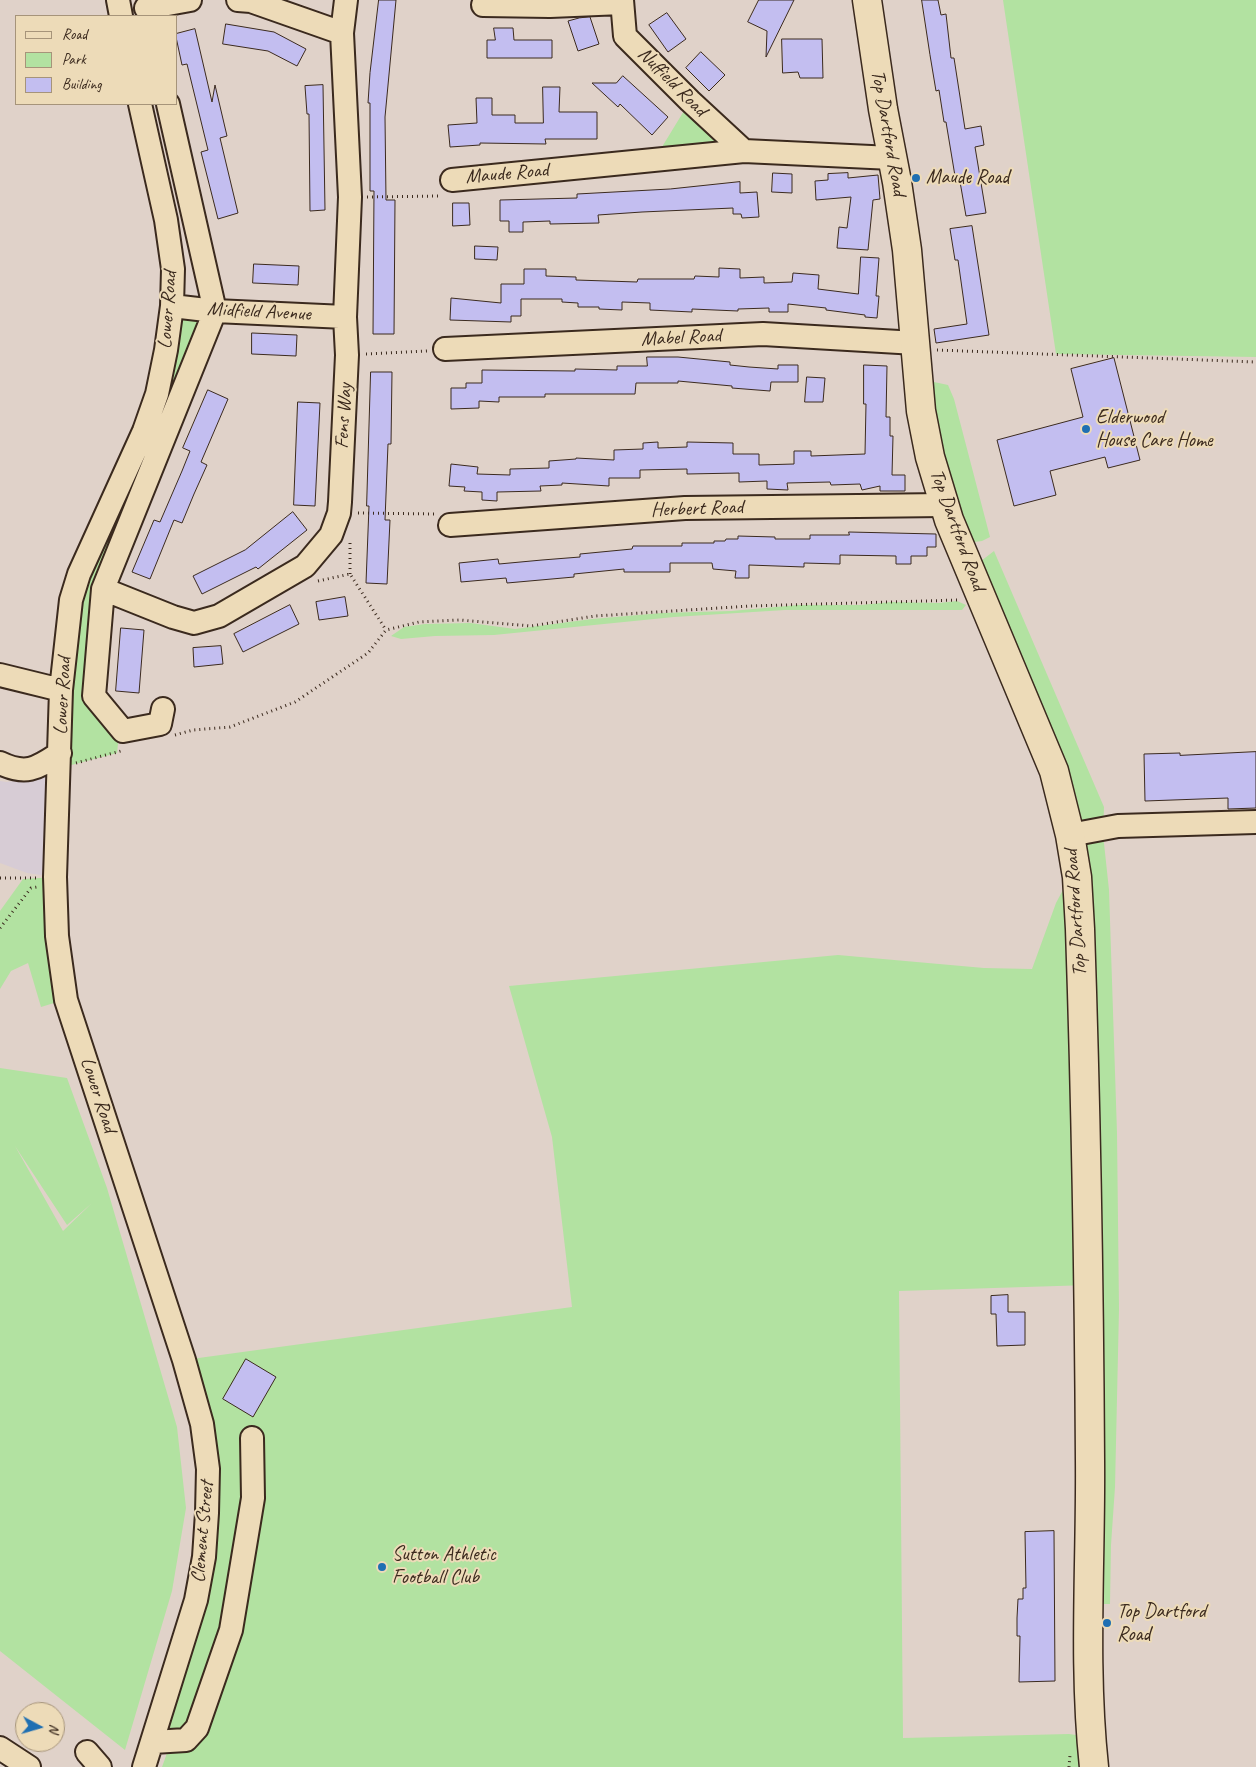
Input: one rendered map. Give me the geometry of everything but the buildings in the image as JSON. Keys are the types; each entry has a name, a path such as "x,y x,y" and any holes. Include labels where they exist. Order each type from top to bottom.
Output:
{"main road":[{"name":"Top Dartford Road","path":"867,0 907,250 920,411 930,457 944,506 1054,771 1070,835 1077,877 1081,954 1089,1284 1090,1474 1088,1632 1091,1737 1094,1767"}],"street":[{"path":"118,0 121,15"},
{"path":"146,8 190,0"},
{"path":"238,0 251,1 342,33"},
{"name":"Fens Way","path":"104,589 173,617 194,623 219,616 305,566 331,535 339,513 347,356 346,317 350,197 342,33 346,0"},
{"name":"Nuffield Road","path":"483,5 550,6 622,2 625,36 690,102 744,151"},
{"name":"Lower Road","path":"140,105 166,220 173,269 172,306 166,350 156,394 144,431 79,574 70,600 61,690 55,878 57,936 66,1000 162,1295"},
{"name":"Lower Road","path":"163,709 160,724 122,731 94,696 104,589 215,311 168,105"},
{"name":"Maude Road","path":"452,180 744,151 892,158"},
{"name":"Midfield Avenue","path":"172,306 215,311 346,317"},
{"name":"Mabel Road","path":"436,350 763,334 916,346"},
{"name":"Herbert Road","path":"450,525 685,508 944,506"},
{"path":"0,675 61,690"},
{"path":"0,763 14,770 36,768 60,753"},
{"path":"1070,835 1118,826 1256,822"},
{"name":"Clement Street","path":"144,1767 196,1600 204,1557 208,1505 208,1469 202,1424 184,1360 162,1295"},
{"path":"153,1742 186,1740 197,1728 231,1630 253,1498 252,1438"},
{"path":"0,1748 29,1767"}],"path":[{"path":"350,197 447,196 452,180"},
{"path":"916,346 1256,362"},
{"path":"347,356 436,350"},
{"path":"339,513 449,514 450,525"},
{"path":"316,581 350,574 386,630"},
{"path":"193,730 230,726 295,702 368,653 386,630 419,622 460,620 531,626 595,616 750,606 983,601"},
{"path":"0,878 55,878"},
{"path":"0,928 31,888"}],"shaded area":[{"path":"48,776 55,877 27,873 0,863 0,781 7,782"}],"green space":[{"path":"1003,0 1256,0 1256,357 1056,354"},
{"path":"690,101 744,151 654,160"},
{"path":"172,306 214,312 103,589 94,707 119,735 117,753 60,768 68,624 144,431"},
{"path":"932,383 948,385 954,399 990,537 982,541 967,543 939,452"},
{"path":"994,551 1104,807 1103,834 1109,890 1117,1133 1119,1309 1110,1604 1093,1604 1086,864 1077,799 1060,750 981,561"},
{"path":"957,601 966,605 962,610 785,610 674,617 494,635 435,636 401,639 391,636 404,627 425,624 470,623 515,629 592,619 662,613 731,611 798,605 861,605 891,602 939,603"},
{"path":"55,877 67,999 41,1007 28,963 11,971 0,989 0,911 23,879"},
{"path":"1065,886 1073,1189 1089,1285 899,1291 903,1738 1069,1734 1090,1737 1094,1767 162,1767 171,1742 153,1742 207,1513 184,1360 572,1307 552,1137 509,986 838,955 984,968 1032,969 1056,903"},
{"path":"0,1068 67,1078 107,1188 177,1427 186,1508 172,1591 125,1750 0,1651","holes":["15,1146 67,1225 92,1203 63,1231"]}],"place":[{"name":"Maude Road","path":"916,178"},
{"name":"Elderwood House Care Home","path":"1086,429"},
{"name":"Sutton Athletic Football Club","path":"382,1567"},
{"name":"Top Dartford Road","path":"1107,1623"}]}
